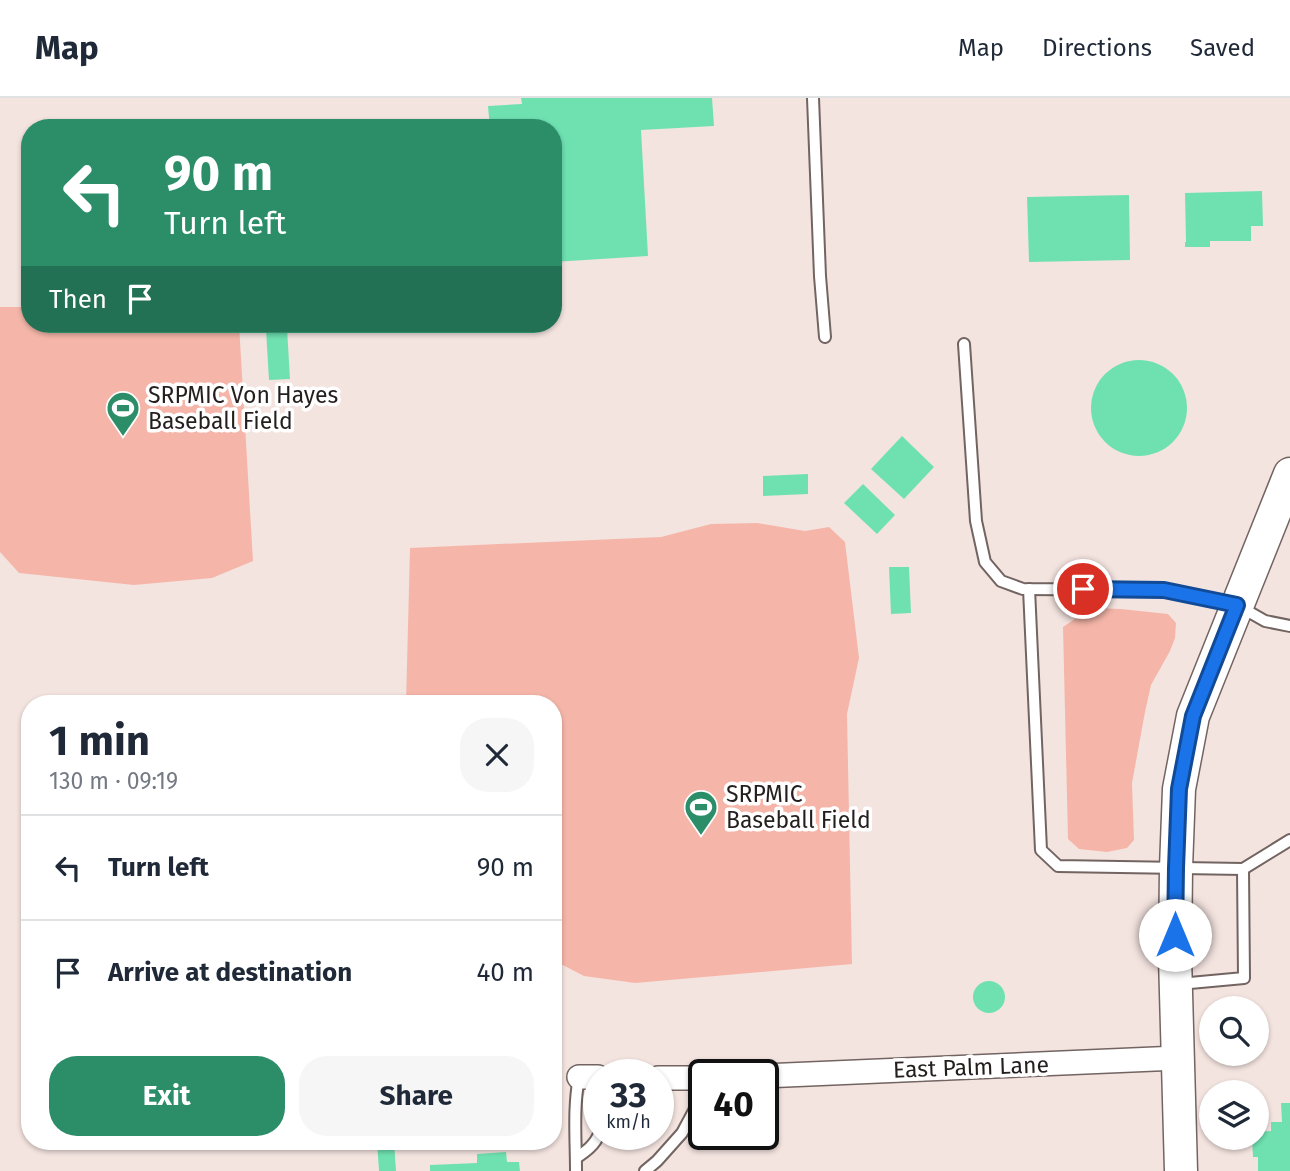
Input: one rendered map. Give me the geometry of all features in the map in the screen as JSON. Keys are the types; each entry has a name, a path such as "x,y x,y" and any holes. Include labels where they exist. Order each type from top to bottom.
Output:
{"street":[{"path":"1181,1171 1176,984 1179,789 1193,716 1290,474"},
{"name":"East Palm Lane","path":"779,1075 1178,1058"}],"lane":[{"path":"813,98 825,337"},
{"path":"964,344 976,521 985,562 1001,581 1023,589 1164,590 1237,605 1265,621 1290,626"},
{"path":"1029,589 1041,850 1058,866 1243,869 1290,841"},
{"path":"1176,984 1244,978 1243,869"},
{"path":"576,1171 577,1089 583,1083"},
{"path":"645,1171 682,1133 688,1122"},
{"path":"576,1158 587,1150"}],"shaded area":[{"name":"SRPMIC Von Hayes Baseball Field","path":"0,307 21,307 21,333 240,333 253,561 212,578 134,585 19,573 0,552"},
{"name":"SRPMIC Baseball Field","path":"757,523 805,531 829,527 845,542 859,658 847,714 852,964 635,983 584,976 562,965 562,695 406,695 410,548 661,537 711,524"},
{"path":"1091,608 1168,614 1176,623 1175,638 1151,685 1145,712 1132,783 1134,840 1127,848 1107,852 1079,849 1068,839 1063,627"}],"building":[{"path":"521,98 712,98 714,126 641,130 648,256 562,261 562,119 489,119 488,106 522,104"},
{"path":"1262,191 1263,226 1251,226 1251,241 1210,241 1210,247 1185,247 1185,193"},
{"path":"1129,195 1130,260 1029,262 1027,197"},
{"path":"266,333 287,333 290,379 269,380"},
{"path":"1139,360 1157,363 1173,374 1184,390 1187,408 1184,426 1173,442 1157,453 1139,456 1121,453 1105,442 1094,426 1091,408 1094,390 1105,374 1121,363"},
{"path":"902,436 934,467 904,499 871,469"},
{"path":"808,474 808,494 763,496 763,476"},
{"path":"863,484 895,515 877,534 844,503"},
{"path":"889,567 909,567 911,613 891,614"},
{"path":"989,981 1000,986 1005,997 1000,1008 989,1013 978,1008 973,997 978,986"},
{"path":"1281,1103 1290,1103 1290,1171 1258,1171 1258,1157 1253,1157 1253,1150 1269,1150 1271,1122 1282,1122"},
{"path":"378,1150 395,1150 396,1171 379,1171"},
{"path":"506,1152 507,1162 519,1162 520,1171 430,1171 430,1165 477,1163 477,1154"}],"place":[{"name":"SRPMIC Von Hayes Baseball Field","path":"123,438"},
{"name":"SRPMIC Baseball Field","path":"701,837"}],"route":[{"path":"1083,589 1164,590 1237,605 1193,716 1179,789 1175,935"}]}
